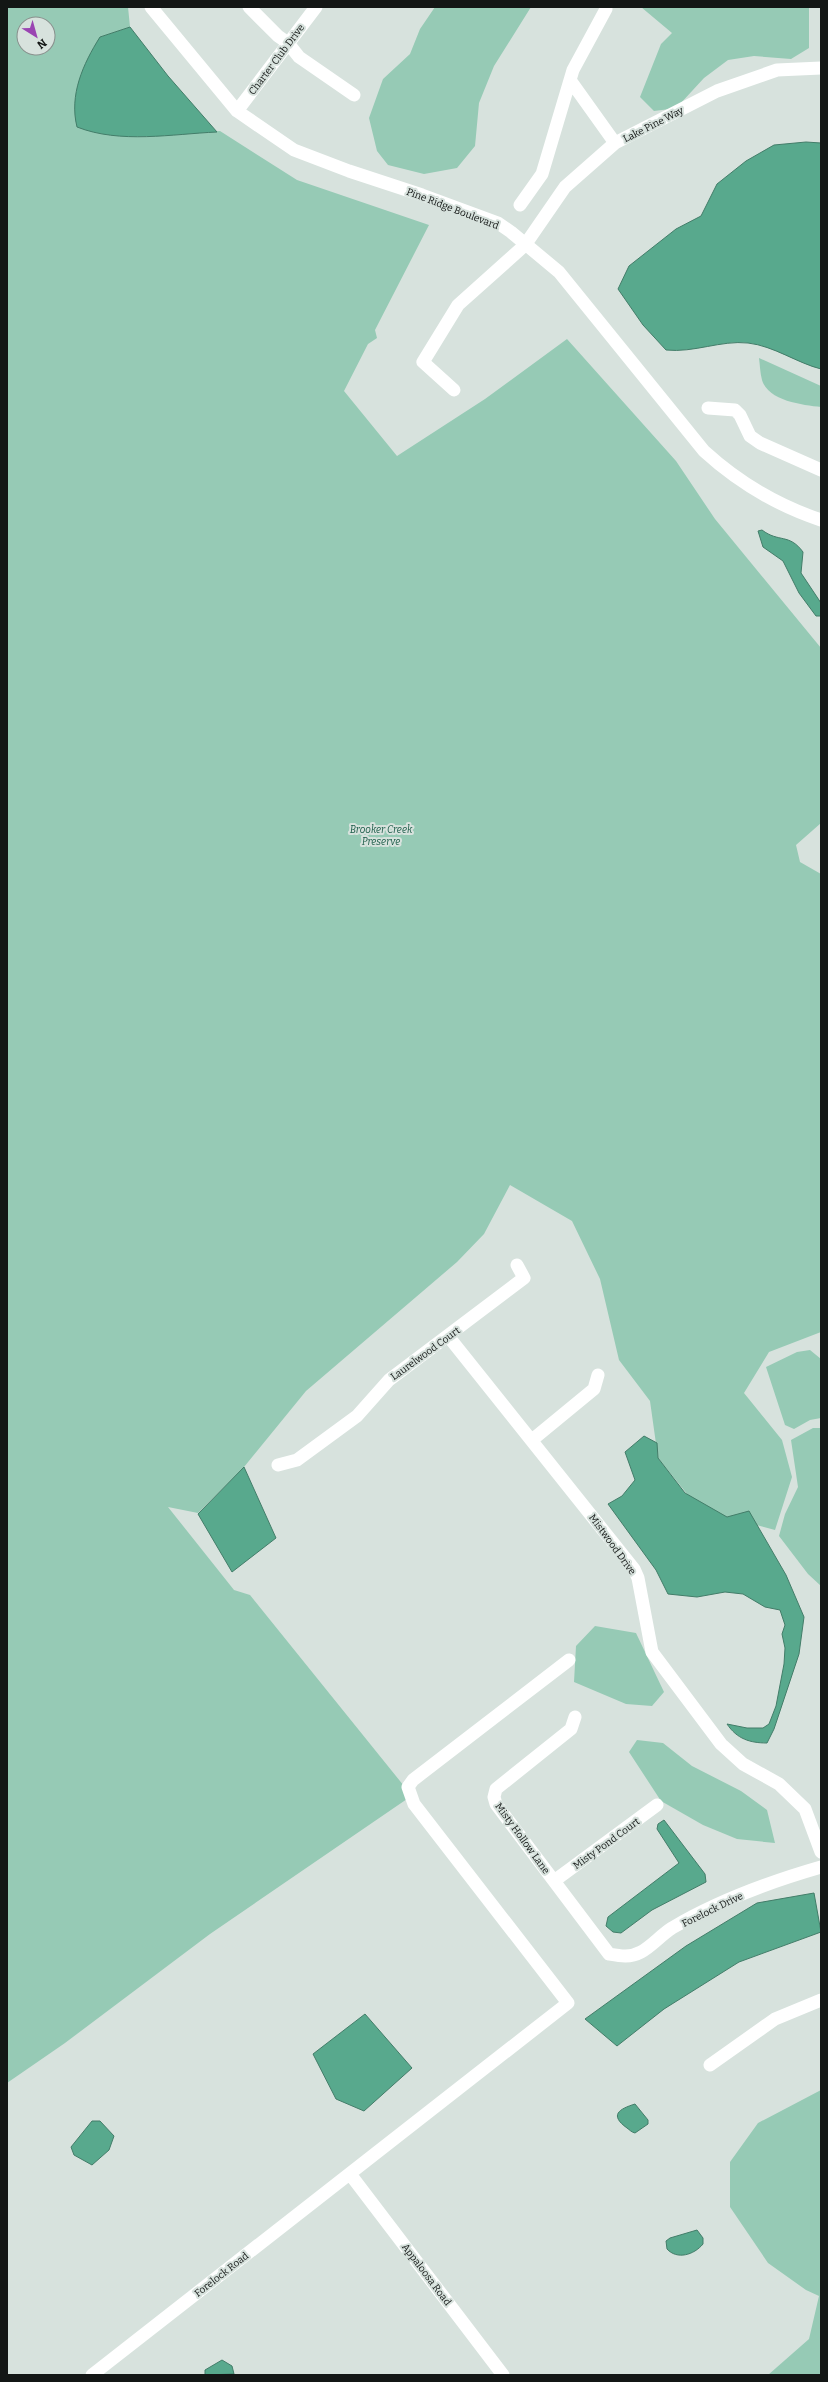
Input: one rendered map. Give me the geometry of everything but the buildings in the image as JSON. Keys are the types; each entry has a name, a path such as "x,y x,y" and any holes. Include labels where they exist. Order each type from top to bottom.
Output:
{"street":[{"name":"Pine Ridge Boulevard","path":"151,7 237,111 294,150 349,171 422,195 498,223 564,278 704,451 726,472 771,501 821,520"},
{"path":"249,7 278,36 288,43 299,57 354,95"},
{"name":"Charter Club Drive","path":"237,111 316,7"},
{"path":"520,205 542,174 573,70 606,9"},
{"name":"Lake Pine Way","path":"454,390 423,362 458,305 525,245 565,187 615,143 717,91 777,70 821,68"},
{"path":"570,80 615,143"},
{"path":"708,408 735,410 740,415 750,436 760,443 821,470"},
{"name":"Laurelwood Court","path":"278,1466 298,1460 357,1416 389,1380 524,1278 517,1265"},
{"name":"Mistwood Drive","path":"448,1336 634,1569 638,1578 652,1652 721,1744 742,1764 779,1784 805,1809 821,1852"},
{"path":"532,1440 594,1389 598,1375"},
{"name":"Forelock Road","path":"92,2375 568,2003 414,1804 408,1787 419,1775 569,1660"},
{"name":"Misty Hollow Lane","path":"575,1717 571,1728 496,1789 494,1797 496,1804 609,1954"},
{"name":"Misty Pond Court","path":"554,1881 658,1805"},
{"name":"Forelock Drive","path":"609,1954 625,1957 641,1952 672,1929 707,1909 762,1884 821,1867"},
{"path":"710,2065 775,2019 821,2000"},
{"name":"Appaloosa Road","path":"350,2174 503,2375"}],"green space":[{"name":"Brooker Creek Preserve","path":"7,7 128,7 130,27 100,37 106,135 145,137 220,131 297,180 429,225 375,330 377,338 368,344 344,391 397,456 485,399 567,339 676,461 715,519 821,648 821,823 796,845 800,862 821,874 821,1332 769,1352 744,1393 782,1440 792,1477 775,1530 700,1510 658,1458 650,1401 619,1360 600,1279 572,1221 510,1185 484,1234 457,1262 306,1391 244,1467 198,1513 168,1507 234,1590 250,1595 404,1786 407,1799 210,1934 65,2043 7,2083"},
{"path":"435,7 531,7 494,66 479,103 475,146 457,168 424,174 388,165 377,151 369,118 383,79 410,54 420,29"},
{"path":"641,7 809,7 809,48 791,59 754,56 728,60 704,78 680,104 670,109 654,111 640,97 661,44 672,33"},
{"path":"759,358 821,386 821,407 787,401 771,393 762,380"},
{"path":"810,1350 821,1359 821,1418 810,1420 794,1429 785,1425 766,1367 797,1352"},
{"path":"813,1428 821,1428 821,1586 808,1574 779,1536 785,1514 798,1487 791,1440"},
{"path":"595,1626 636,1633 664,1692 652,1706 626,1704 574,1682 576,1646"},
{"path":"637,1740 663,1743 692,1766 741,1791 767,1810 775,1843 737,1839 703,1825 661,1801 629,1752"},
{"path":"821,2090 821,2375 768,2375 809,2339 819,2296 806,2290 768,2263 730,2207 730,2162 758,2123"}],"shaded area":[{"path":"130,27 168,76 217,132 128,137 94,132 77,127 75,115 76,92 88,58 100,37"},
{"path":"806,142 821,143 821,369 803,363 767,347 748,343 728,343 687,350 666,350 643,325 618,289 629,266 676,229 701,216 717,184 746,161 774,145"},
{"path":"762,530 768,534 793,542 803,552 801,573 821,603 821,616 816,616 799,593 783,561 763,547 758,531"},
{"path":"644,1436 657,1443 658,1458 685,1493 727,1517 749,1511 786,1575 804,1617 799,1654 774,1729 767,1743 744,1739 735,1733 727,1724 747,1728 763,1728 769,1724 776,1706 784,1664 785,1648 782,1634 785,1625 780,1610 765,1607 743,1594 725,1592 697,1597 668,1594 656,1570 608,1504 622,1496 635,1480 625,1452"},
{"path":"244,1467 276,1538 232,1572 198,1514"},
{"path":"664,1820 705,1874 706,1882 652,1910 621,1933 613,1932 606,1926 608,1917 679,1863 657,1829 658,1824"},
{"path":"814,1893 821,1932 739,1962 664,2009 617,2046 585,2019 686,1946 757,1903"},
{"path":"365,2014 412,2068 364,2111 336,2099 313,2054"},
{"path":"635,2104 648,2120 648,2124 635,2133 622,2123 617,2116 618,2113 624,2108"},
{"path":"92,2121 100,2121 114,2136 109,2150 92,2165 74,2155 71,2147"},
{"path":"697,2230 703,2238 703,2244 695,2251 685,2255 680,2255 667,2249 666,2241 670,2238"},
{"path":"222,2360 232,2366 234,2374 205,2375 205,2370"}]}
